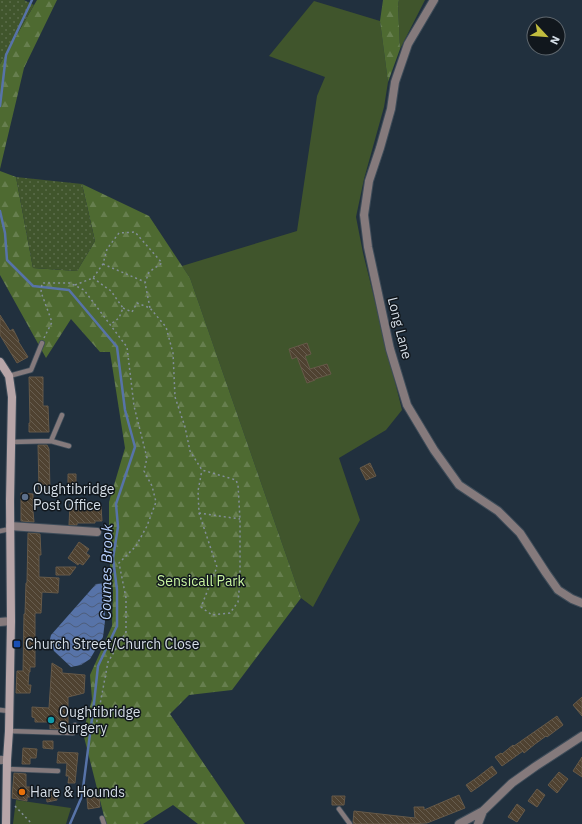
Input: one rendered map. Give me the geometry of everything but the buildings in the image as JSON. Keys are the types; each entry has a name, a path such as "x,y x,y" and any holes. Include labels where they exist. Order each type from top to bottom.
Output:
{"street":[{"name":"Long Lane","path":"434,0 408,44 395,82 391,109 369,181 364,215 368,247 390,349 407,405 434,450 459,485 498,511 520,533 558,590 572,599 582,603"},
{"path":"0,362 9,376 12,397 9,731 3,760 7,769 6,824"},
{"path":"10,528 97,532"},
{"path":"0,622 11,621"},
{"path":"459,824 483,811 512,783 582,736"},
{"path":"478,824 483,811"}],"lane":[{"path":"9,376 31,370 42,343"},
{"path":"52,441 62,415"},
{"path":"11,442 52,441 69,446"},
{"path":"0,531 10,528"},
{"path":"0,710 9,711"},
{"path":"9,731 72,733 75,725"},
{"path":"7,769 58,771"},
{"path":"339,809 350,824"},
{"path":"102,818 104,824"}],"path":[{"path":"75,285 93,278 102,264 107,249 119,233 134,232 162,263 149,272 145,282 150,308"},
{"path":"102,264 145,282"},
{"path":"93,278 111,291 123,308 132,312 137,302 150,308 166,327 173,353 175,397 185,427 190,451 202,470 236,480 238,485 240,519 240,580 238,602 230,613 212,615 201,607 217,567 199,513 198,491 202,470"},
{"path":"42,343 52,322 41,292 42,283 70,283 84,290 128,347 134,406 147,458 144,471 152,486 156,502 147,526 136,546 119,563 126,598 126,632 108,662 95,731 84,729"},
{"path":"111,324 119,318 123,308"},
{"path":"199,513 240,519"},
{"path":"16,806 32,824"}],"green space":[{"path":"0,0 24,0 34,5 0,64"},
{"path":"37,0 57,0 24,68 0,169 0,64"},
{"path":"383,0 399,0 400,49 388,82 380,21"},
{"path":"399,0 425,0 400,49 398,4"},
{"path":"314,1 380,21 388,82 384,107 364,179 356,217 363,253 402,410 386,430 339,458 360,520 313,607 301,598 190,278 182,266 297,231 317,96 325,77 269,56"},
{"name":"Sensicall Park","path":"0,171 16,177 33,268 77,271 95,241 82,184 149,216 190,278 301,598 232,690 189,695 170,714 245,824 198,824 173,805 143,824 106,824 83,733 92,699 90,675 112,626 113,591 109,556 109,502 125,448 110,352 100,352 71,319 46,358 0,275"},
{"path":"16,177 82,184 95,241 77,271 33,268"},
{"path":"16,800 71,808 66,824 13,824"}],"water":[{"path":"105,583 105,621 103,637 90,659 81,665 71,667 54,651 50,639 51,635 96,584"}],"waterway":[{"name":"Coumes Brook","path":"0,106 6,55 32,0"},
{"name":"Coumes Brook","path":"0,211 5,233 7,260 33,286 69,290 117,347 125,410 135,447 116,504 118,527 113,558 117,590 117,626 98,666 82,796 70,824"},
{"path":"105,583 114,568"}],"place":[{"name":"Oughtibridge Post Office","path":"25,497"},
{"name":"Church Street/Church Close","path":"17,644"},
{"name":"Oughtibridge Surgery","path":"51,720"},
{"name":"Hare & Hounds","path":"22,792"}]}
